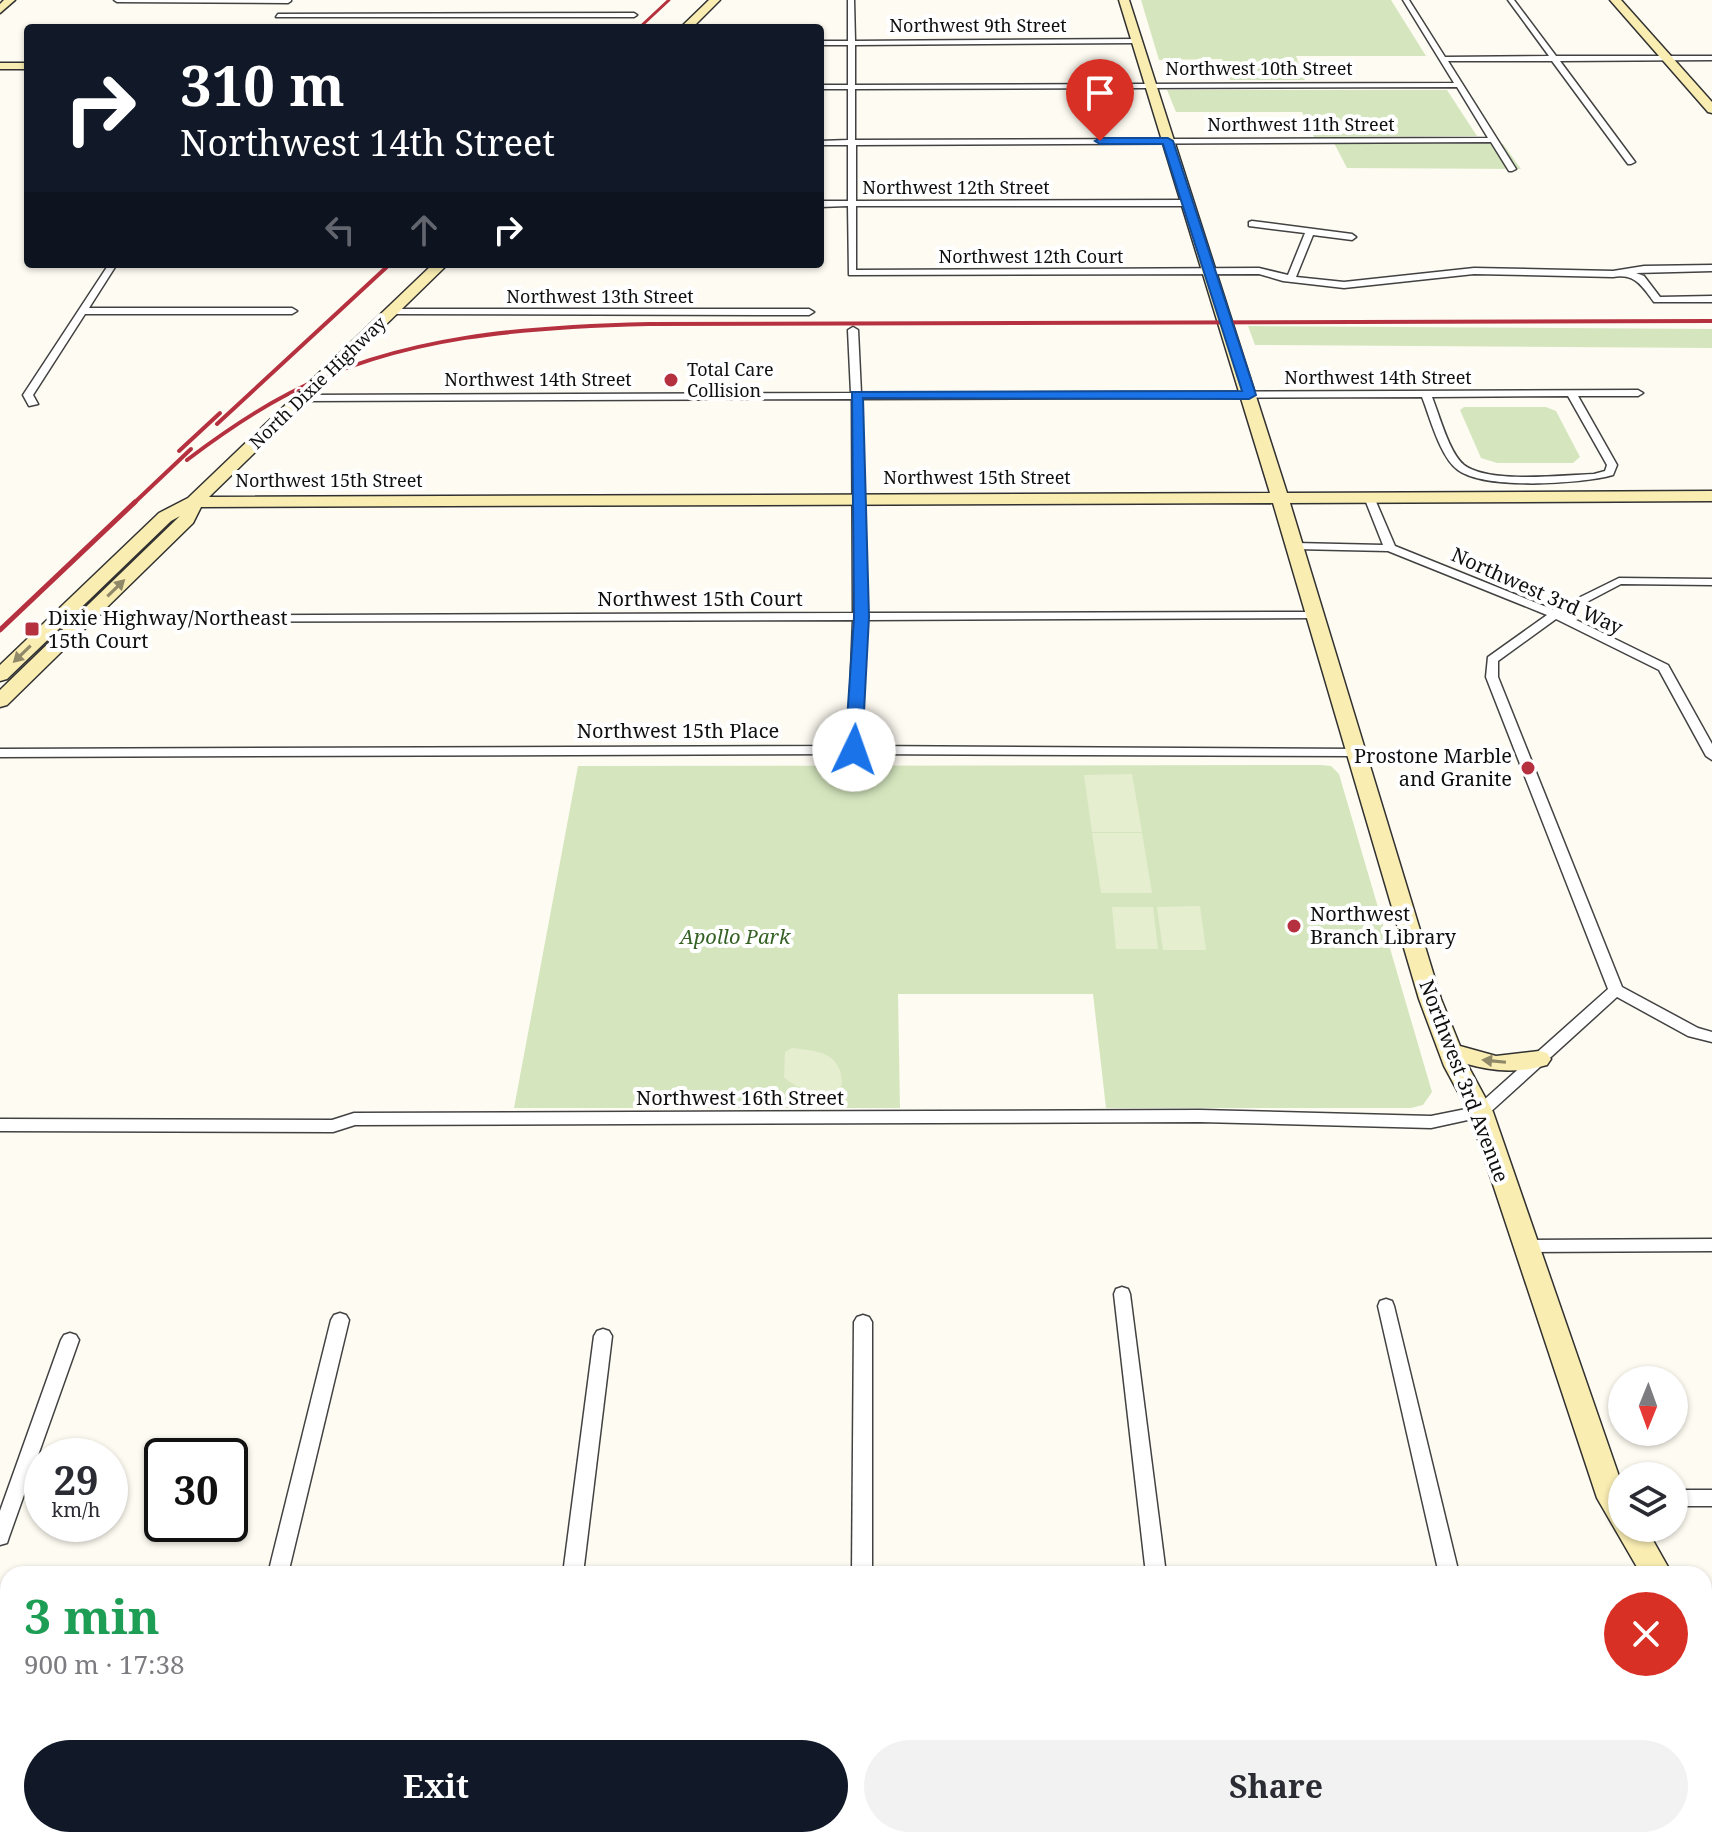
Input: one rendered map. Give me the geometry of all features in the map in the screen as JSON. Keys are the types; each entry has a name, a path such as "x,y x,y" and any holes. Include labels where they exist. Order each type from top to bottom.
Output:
{"street":[{"path":"0,10 10,0"},
{"path":"117,0 288,1"},
{"path":"690,24 715,0"},
{"path":"851,0 851,204"},
{"name":"Northwest 3rd Avenue","path":"1124,0 1249,395 1430,999 1450,1051 1481,1112 1608,1473"},
{"path":"1406,0 1512,169"},
{"path":"1511,0 1631,162"},
{"path":"1615,0 1712,109"},
{"path":"288,1 276,19 634,15"},
{"name":"Northwest 9th Street","path":"824,43 1137,41"},
{"path":"1443,59 1712,58"},
{"path":"0,66 24,66"},
{"name":"Northwest 10th Street","path":"824,87 1458,85"},
{"name":"Northwest 11th Street","path":"824,143 1494,140"},
{"name":"Northwest 12th Street","path":"824,204 1187,203"},
{"name":"Northwest 12th Court","path":"851,204 852,273 1211,272"},
{"path":"1252,224 1352,237"},
{"path":"1291,278 1310,232"},
{"path":"33,404 28,395 110,268"},
{"name":"North Dixie Highway","path":"0,675 165,517 194,502 437,268"},
{"path":"1211,272 1344,285 1474,271 1628,273 1644,269 1712,268"},
{"path":"1628,273 1641,278 1657,300 1712,299"},
{"path":"82,311 292,311"},
{"name":"Northwest 13th Street","path":"392,312 809,312"},
{"path":"853,330 861,499 861,617 854,750"},
{"name":"Northwest 14th Street","path":"302,398 1638,393"},
{"path":"1426,394 1458,466 1469,473 1487,477 1595,477 1609,473 1612,465 1572,394"},
{"name":"Northwest 15th Street","path":"194,502 1712,496"},
{"path":"1369,497 1390,548"},
{"name":"North Dixie Highway","path":"0,701 187,519 194,502"},
{"name":"Northwest 3rd Way","path":"1295,546 1390,548 1555,614 1664,668 1712,756"},
{"path":"1712,582 1619,581 1555,614 1492,660 1492,677 1616,990 1693,1032 1712,1037"},
{"name":"Northwest 15th Court","path":"85,619 1315,615"},
{"name":"Northwest 15th Place","path":"0,753 1356,752"},
{"path":"1481,1112 1616,990"},
{"path":"1450,1051 1496,1064 1539,1059"},
{"name":"Northwest 16th Street","path":"0,1125 333,1126 354,1119 1200,1116 1431,1122 1481,1112"},
{"path":"1526,1246 1712,1245"},
{"path":"1122,1294 1155,1566"},
{"path":"1386,1306 1447,1566"},
{"path":"280,1566 340,1320"},
{"path":"862,1566 863,1322"},
{"path":"574,1566 603,1336"},
{"path":"0,1537 70,1340"},
{"path":"1688,1498 1712,1498"},
{"path":"1638,1542 1652,1566"}],"green space":[{"path":"1141,0 1391,0 1426,56 1296,56 1305,80 1230,80 1222,59 1159,60"},
{"path":"1167,90 1447,90 1477,136 1314,137 1302,112 1176,112"},
{"path":"1334,143 1503,144 1521,169 1347,168"},
{"path":"1248,326 1712,329 1712,348 1255,345"},
{"path":"1464,407 1546,407 1556,411 1580,457 1573,463 1497,463 1481,458 1460,410"},
{"name":"Apollo Park","path":"578,766 1331,766 1339,774 1432,1092 1423,1105 1411,1108 1106,1108 1093,994 898,994 900,1108 514,1108"},
{"path":"1132,774 1142,832 1092,832 1084,775"},
{"path":"1092,833 1142,833 1152,893 1101,893"},
{"path":"1200,906 1206,950 1163,950 1157,907"},
{"path":"1112,907 1153,907 1158,949 1116,949"},
{"path":"792,1048 827,1055 838,1066 842,1085 830,1094 821,1095 804,1090 788,1080 784,1077 785,1052"}],"railway":[{"path":"643,24 669,0"},
{"path":"217,424 386,268"},
{"path":"187,460 263,408 332,374 420,346 511,332 649,324 1712,321"},
{"path":"179,451 220,413"},
{"path":"133,504 191,449"},
{"path":"0,630 135,502"}],"place":[{"name":"Total Care Collision","path":"671,380"},
{"name":"Dixie Highway/Northeast 15th Court","path":"32,629"},
{"name":"Prostone Marble and Granite","path":"1528,768"},
{"name":"Northwest Branch Library","path":"1294,926"}],"route":[{"path":"854,750 861,617 861,499 856,394 1249,395 1168,141 1100,141"}]}
